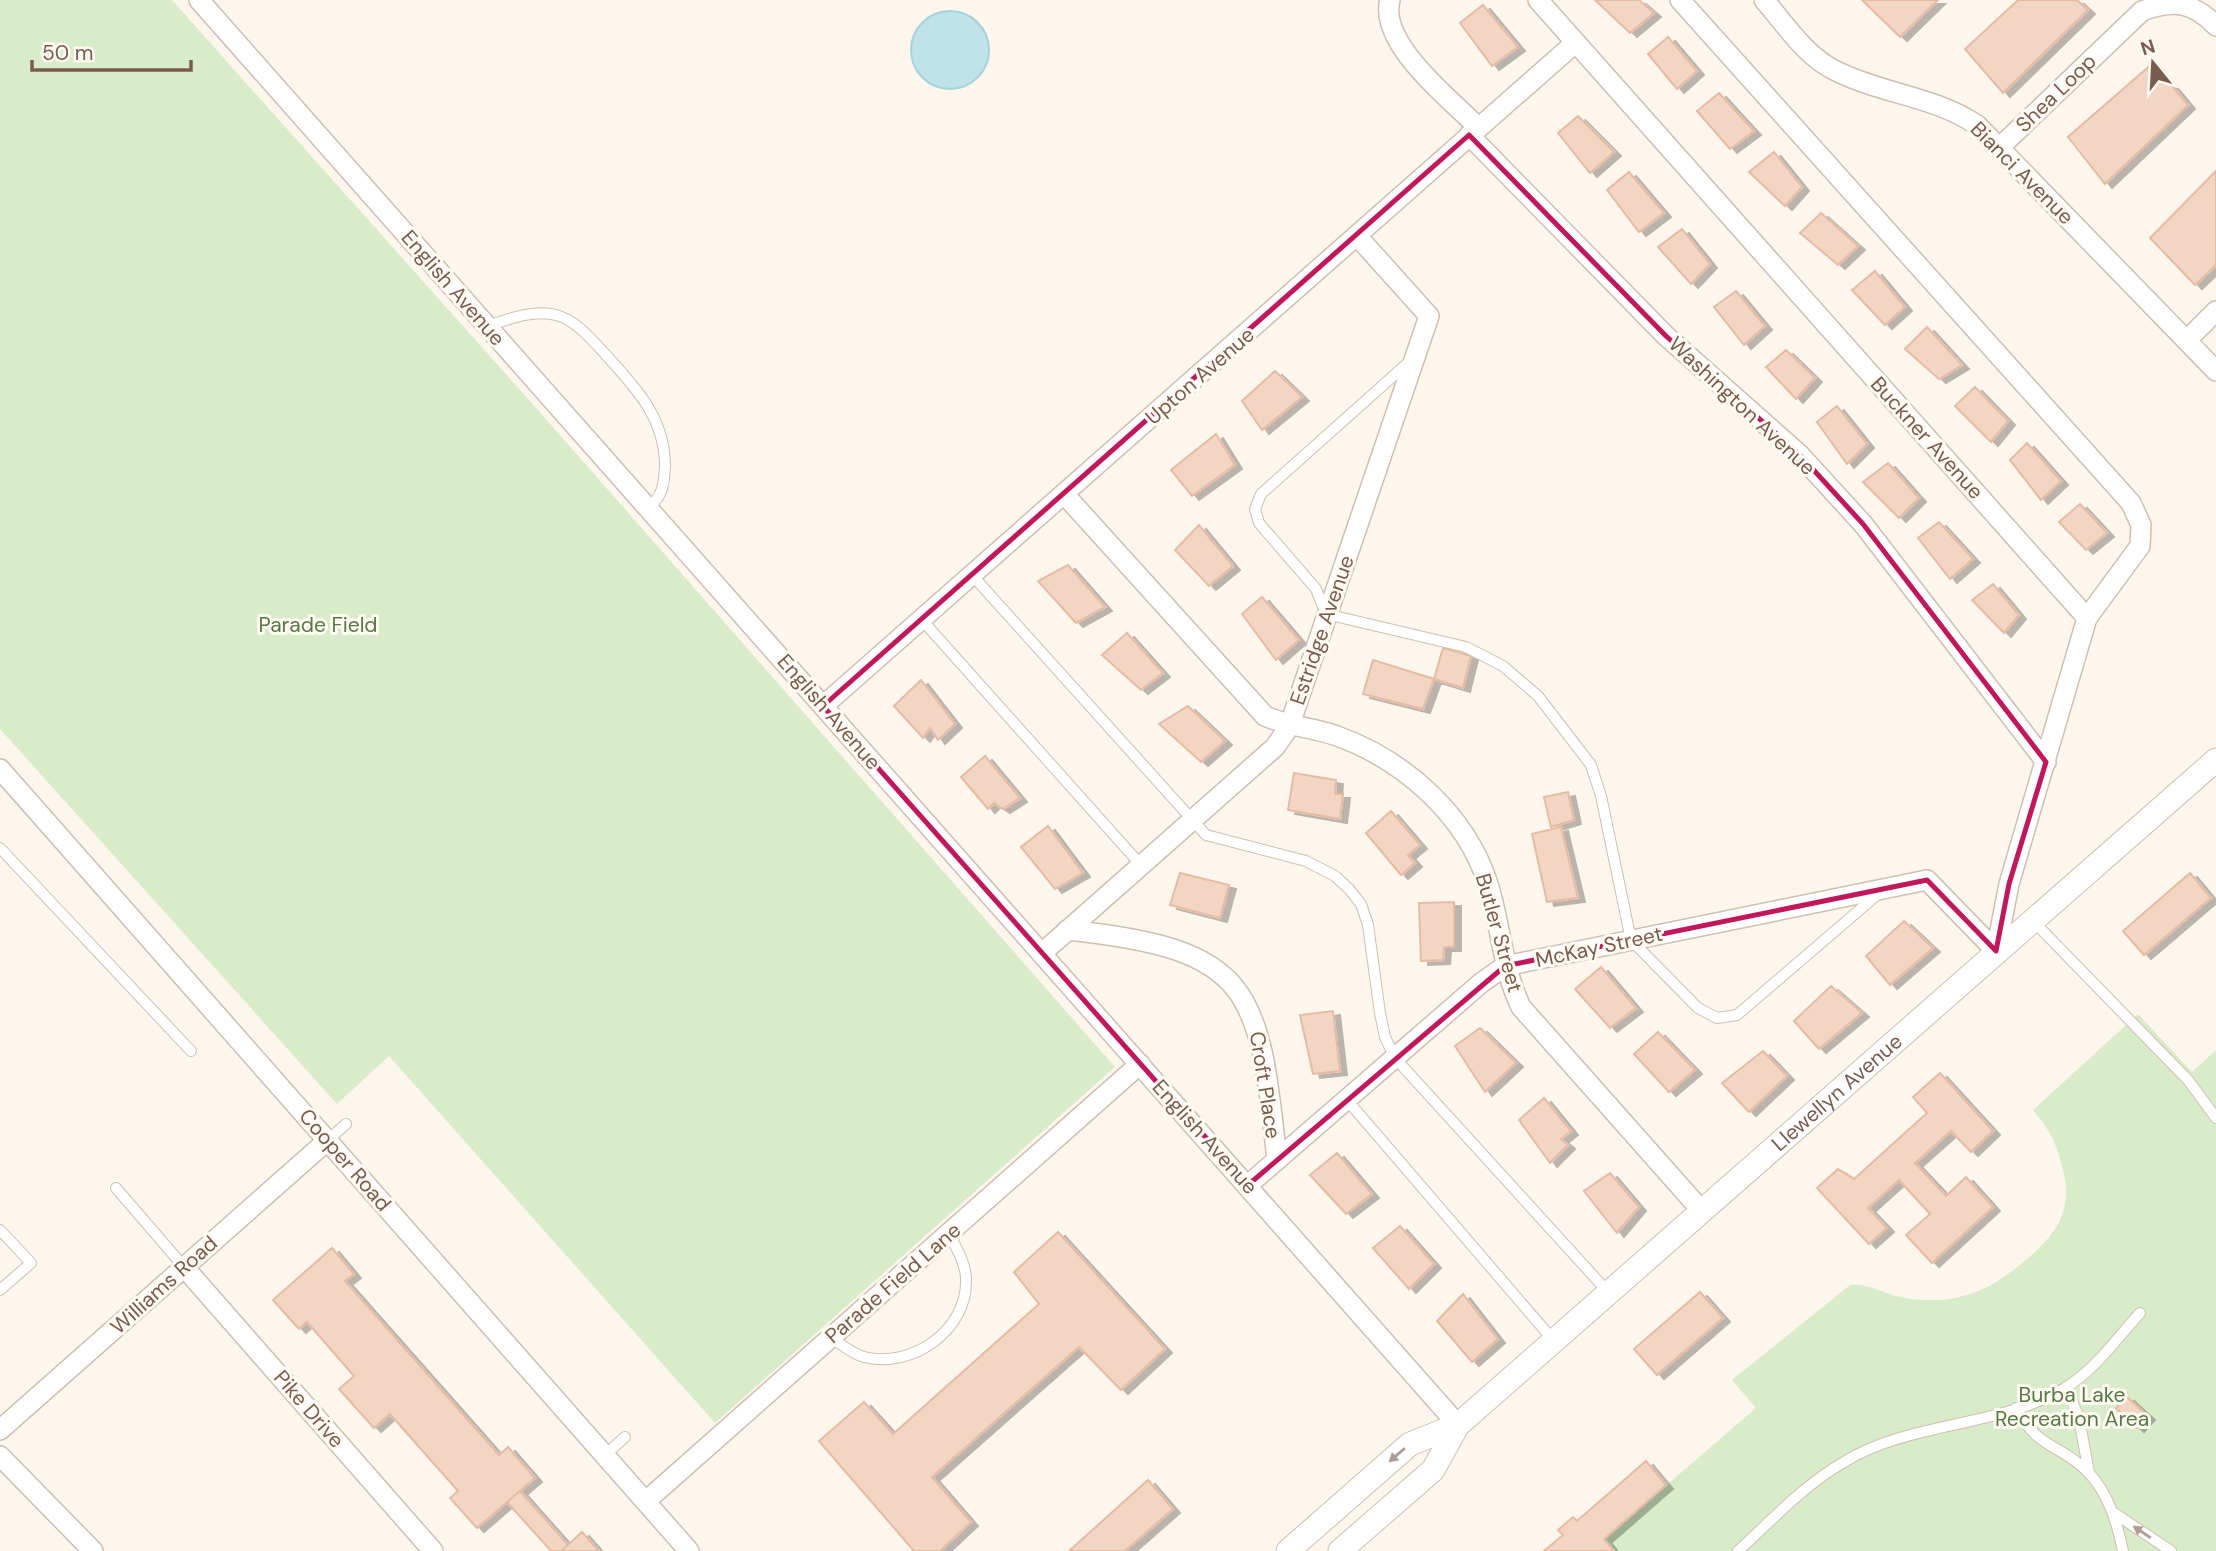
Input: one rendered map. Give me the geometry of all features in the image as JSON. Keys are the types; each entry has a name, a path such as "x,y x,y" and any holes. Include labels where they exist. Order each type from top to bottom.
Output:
{"street":[{"name":"English Avenue","path":"199,0 1458,1426"},
{"name":"Washington Avenue","path":"1390,0 1389,21 1404,51 1473,131 1666,336 1760,416 1863,524 2046,762"},
{"name":"Buckner Avenue","path":"1538,0 2087,618"},
{"path":"1680,0 2131,503 2141,525 2140,546 2132,562 2087,618 2008,884 1996,951"},
{"name":"Shea Loop","path":"2000,147 2141,11 2155,4 2181,1 2202,11 2216,26"},
{"name":"Bianci Avenue","path":"1773,3 1800,43 1836,71 1957,111 2000,147 2216,371"},
{"name":"Upton Avenue","path":"823,706 1575,43"},
{"name":"Estridge Avenue","path":"1042,953 1275,747 1289,727 1429,316 1358,237"},
{"path":"2187,340 2216,311"},
{"name":"Butler Street","path":"1064,494 1265,716 1289,727 1307,727 1368,749 1414,778 1436,800 1457,826 1487,883 1505,966 1521,1007 1701,1210"},
{"name":"Llewellyn Avenue","path":"1340,1551 1433,1470 1458,1426 2216,760"},
{"name":"Cooper Road","path":"0,769 689,1551"},
{"name":"McKay Street","path":"1248,1185 1481,983 1505,966 1927,880 1996,951"},
{"name":"Croft Place","path":"1067,930 1149,942 1205,962 1227,977 1246,1002 1263,1046 1277,1160"},
{"name":"Parade Field Lane","path":"646,1502 1140,1064"},
{"name":"Williams Road","path":"0,1430 328,1140"},
{"name":"Pike Drive","path":"184,1267 433,1551"},
{"name":"Llewellyn Avenue","path":"1288,1551 1410,1444 1458,1426"},
{"path":"0,1456 93,1551"}],"lane":[{"path":"488,326 521,316 555,315 582,330 620,370 655,415 661,430 664,479 661,497 648,508"},
{"path":"1415,356 1261,494 1255,509 1259,523 1316,589 1326,614 1466,646 1503,666 1538,696 1591,765 1601,796 1631,940 1698,1008 1717,1018 1737,1015 1884,889"},
{"path":"972,575 1190,821 1206,835 1306,862 1335,876 1349,889 1361,904 1368,925 1380,1013 1385,1037 1395,1058 1609,1293"},
{"path":"922,620 1140,864"},
{"path":"0,848 191,1051"},
{"path":"2032,920 2188,1080 2216,1118"},
{"path":"1347,1100 1555,1342"},
{"path":"328,1140 346,1124"},
{"path":"116,1188 184,1267"},
{"path":"0,1230 31,1263 0,1290"},
{"path":"831,1338 864,1357 914,1352 939,1339 952,1325 965,1295 966,1276 949,1234"},
{"path":"1738,1551 1808,1486 1845,1461 1890,1441 2016,1408 2067,1387 2140,1313"},
{"path":"2067,1387 2079,1418 2089,1473"},
{"path":"2016,1408 2026,1428 2089,1473 2115,1513 2123,1551"},
{"path":"605,1455 625,1437"},
{"path":"2115,1513 2171,1551"}],"highlighted area":[{"path":"1469,135 1666,336 1799,454 1863,524 2046,762 2009,884 1996,951 1927,880 1505,966 1248,1185 823,706"}],"green space":[{"name":"Parade Field","path":"0,0 172,0 537,409 1115,1067 715,1423 389,1056 337,1104 0,729"},
{"name":"Burba Lake Recreation Area","path":"2138,1014 2192,1072 2216,1050 2216,1551 1614,1551 1604,1539 1756,1408 1732,1380 1850,1285 1868,1286 1911,1299 1952,1299 1984,1289 1999,1280 2043,1244 2064,1210 2065,1182 2054,1143 2033,1110"}],"water":[{"path":"950,11 965,14 982,28 989,50 986,65 972,82 950,89 935,86 918,72 911,50 914,35 928,18"}],"building":[{"path":"1595,0 1639,0 1654,13 1630,33"},
{"path":"1862,0 1938,0 1900,37"},
{"path":"2018,0 2077,0 2088,10 2003,93 1965,49"},
{"path":"1483,5 1518,47 1492,66 1460,23"},
{"path":"1668,37 1697,71 1677,89 1648,54"},
{"path":"2153,63 2188,105 2105,184 2068,137"},
{"path":"1719,93 1754,131 1730,149 1697,111"},
{"path":"1578,116 1614,152 1590,173 1558,133"},
{"path":"1774,152 1802,187 1785,206 1749,172"},
{"path":"2216,171 2216,265 2195,285 2150,238"},
{"path":"1629,172 1664,213 1639,232 1607,190"},
{"path":"1821,213 1858,246 1838,265 1800,233"},
{"path":"1682,229 1710,264 1691,284 1658,247"},
{"path":"1875,271 1905,307 1885,325 1852,290"},
{"path":"1736,291 1765,326 1744,345 1714,307"},
{"path":"1927,327 1962,365 1939,379 1905,349"},
{"path":"1786,350 1815,378 1796,399 1766,367"},
{"path":"1275,371 1302,397 1262,430 1242,401"},
{"path":"1975,387 2008,421 1991,442 1955,406"},
{"path":"1837,406 1867,444 1847,464 1817,422"},
{"path":"1216,434 1235,465 1192,496 1171,470"},
{"path":"2027,443 2061,481 2041,500 2010,460"},
{"path":"1888,463 1919,498 1899,518 1863,482"},
{"path":"2080,504 2107,533 2086,550 2059,522"},
{"path":"1939,522 1973,559 1950,579 1918,538"},
{"path":"1199,525 1233,566 1209,586 1175,550"},
{"path":"1068,565 1105,607 1076,623 1038,581"},
{"path":"1993,584 2019,615 2004,633 1972,600"},
{"path":"1262,597 1299,640 1276,660 1242,614"},
{"path":"1127,633 1163,673 1141,690 1102,655"},
{"path":"1443,648 1471,656 1463,688 1434,679"},
{"path":"1373,660 1434,679 1423,709 1363,694"},
{"path":"921,680 955,724 938,740 930,728 923,738 894,706"},
{"path":"1188,706 1225,741 1201,762 1159,724"},
{"path":"985,756 1020,798 1003,809 994,803 988,809 961,777"},
{"path":"1294,773 1336,780 1335,794 1343,794 1340,819 1288,810"},
{"path":"1568,792 1574,820 1551,827 1544,797"},
{"path":"1391,811 1420,845 1408,855 1415,863 1401,875 1366,833"},
{"path":"1048,826 1083,873 1055,889 1021,847"},
{"path":"1561,827 1578,898 1547,902 1532,834"},
{"path":"1180,873 1229,885 1220,918 1170,905"},
{"path":"2190,873 2211,898 2144,955 2123,931"},
{"path":"1454,902 1454,947 1444,947 1443,960 1421,961 1419,903"},
{"path":"1904,921 1933,948 1890,985 1866,956"},
{"path":"1601,967 1636,1008 1610,1028 1575,989"},
{"path":"1831,986 1862,1013 1819,1049 1794,1021"},
{"path":"1333,1011 1340,1071 1313,1074 1300,1015"},
{"path":"1480,1028 1516,1063 1485,1092 1455,1046"},
{"path":"1658,1032 1695,1070 1669,1092 1634,1054"},
{"path":"1763,1051 1787,1076 1749,1112 1722,1083"},
{"path":"1940,1073 1993,1131 1971,1152 1951,1131 1915,1163 1946,1196 1966,1177 1993,1207 1932,1263 1906,1235 1930,1214 1899,1180 1868,1208 1887,1228 1869,1244 1817,1188 1838,1169 1854,1179 1927,1113 1913,1097"},
{"path":"1544,1098 1571,1131 1561,1139 1568,1145 1550,1163 1519,1120"},
{"path":"1337,1153 1372,1194 1346,1214 1310,1175"},
{"path":"1610,1173 1639,1207 1617,1233 1584,1191"},
{"path":"1400,1226 1434,1264 1409,1289 1373,1248"},
{"path":"1058,1232 1165,1349 1121,1390 1079,1347 932,1477 971,1522 940,1551 914,1551 819,1441 864,1402 893,1434 1039,1304 1014,1272"},
{"path":"332,1248 354,1274 345,1281 499,1455 508,1447 535,1478 477,1528 450,1498 458,1491 390,1414 374,1428 339,1389 354,1376 307,1322 299,1329 273,1300"},
{"path":"1700,1292 1723,1318 1657,1375 1634,1349"},
{"path":"1463,1294 1498,1339 1472,1362 1437,1321"},
{"path":"2127,1397 2148,1416 2137,1428 2116,1408"},
{"path":"1646,1461 1666,1485 1604,1539 1614,1551 1544,1551 1563,1535 1558,1530 1573,1517 1577,1521"},
{"path":"1148,1480 1173,1509 1125,1551 1069,1551"},
{"path":"520,1491 568,1545 561,1551 551,1551 507,1502"},
{"path":"582,1532 599,1551 561,1551 568,1545"}]}
